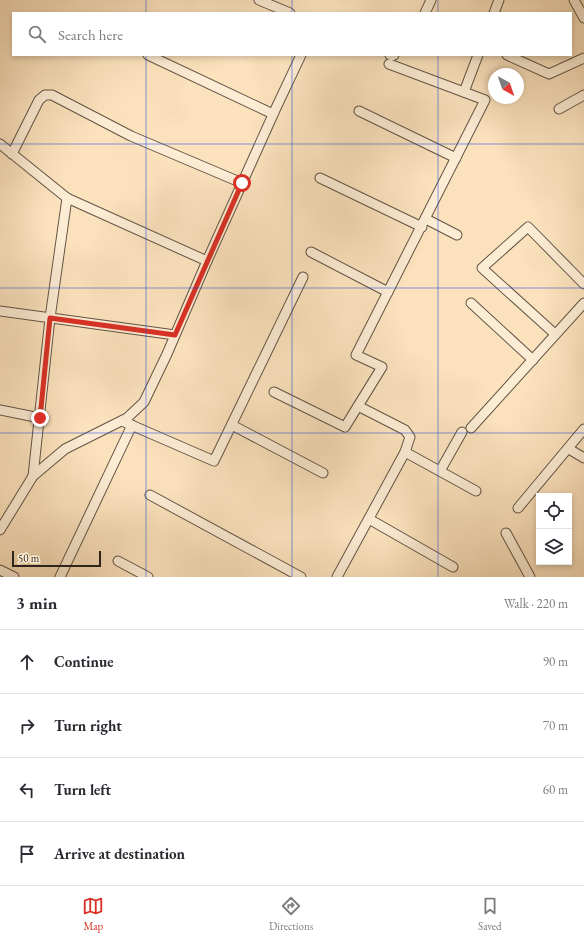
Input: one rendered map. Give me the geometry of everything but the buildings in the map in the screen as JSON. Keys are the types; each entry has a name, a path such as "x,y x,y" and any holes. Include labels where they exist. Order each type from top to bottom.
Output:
{"street":[{"path":"259,0 288,12"},
{"path":"425,12 431,0"},
{"path":"494,12 499,0"},
{"path":"574,0 584,18"},
{"path":"150,56 273,114"},
{"path":"0,530 33,476 65,449 122,421 144,402 301,56"},
{"path":"464,92 478,56"},
{"path":"509,56 549,74 584,58"},
{"path":"274,392 345,427 382,367 356,355 485,100 389,59"},
{"path":"12,154 39,100 45,95 52,95 131,136 242,183"},
{"path":"559,109 584,95"},
{"path":"359,111 456,158"},
{"path":"0,144 67,198 207,261"},
{"path":"320,178 424,223 457,235"},
{"path":"33,476 50,318 67,198"},
{"path":"555,334 482,268 528,227 584,284"},
{"path":"311,252 388,292"},
{"path":"122,421 214,461 303,278"},
{"path":"471,303 533,360"},
{"path":"440,472 467,430 584,303"},
{"path":"0,311 175,335"},
{"path":"337,577 405,452 410,437 405,430 358,406"},
{"path":"0,410 40,418"},
{"path":"60,577 132,425"},
{"path":"232,425 323,473"},
{"path":"518,508 584,429"},
{"path":"569,448 584,458"},
{"path":"405,452 476,492"},
{"path":"150,495 302,577"},
{"path":"369,519 453,567"},
{"path":"506,533 530,577"},
{"path":"118,561 148,577"},
{"path":"0,570 14,577"}],"route":[{"path":"40,418 50,318 175,335 242,183"}]}
